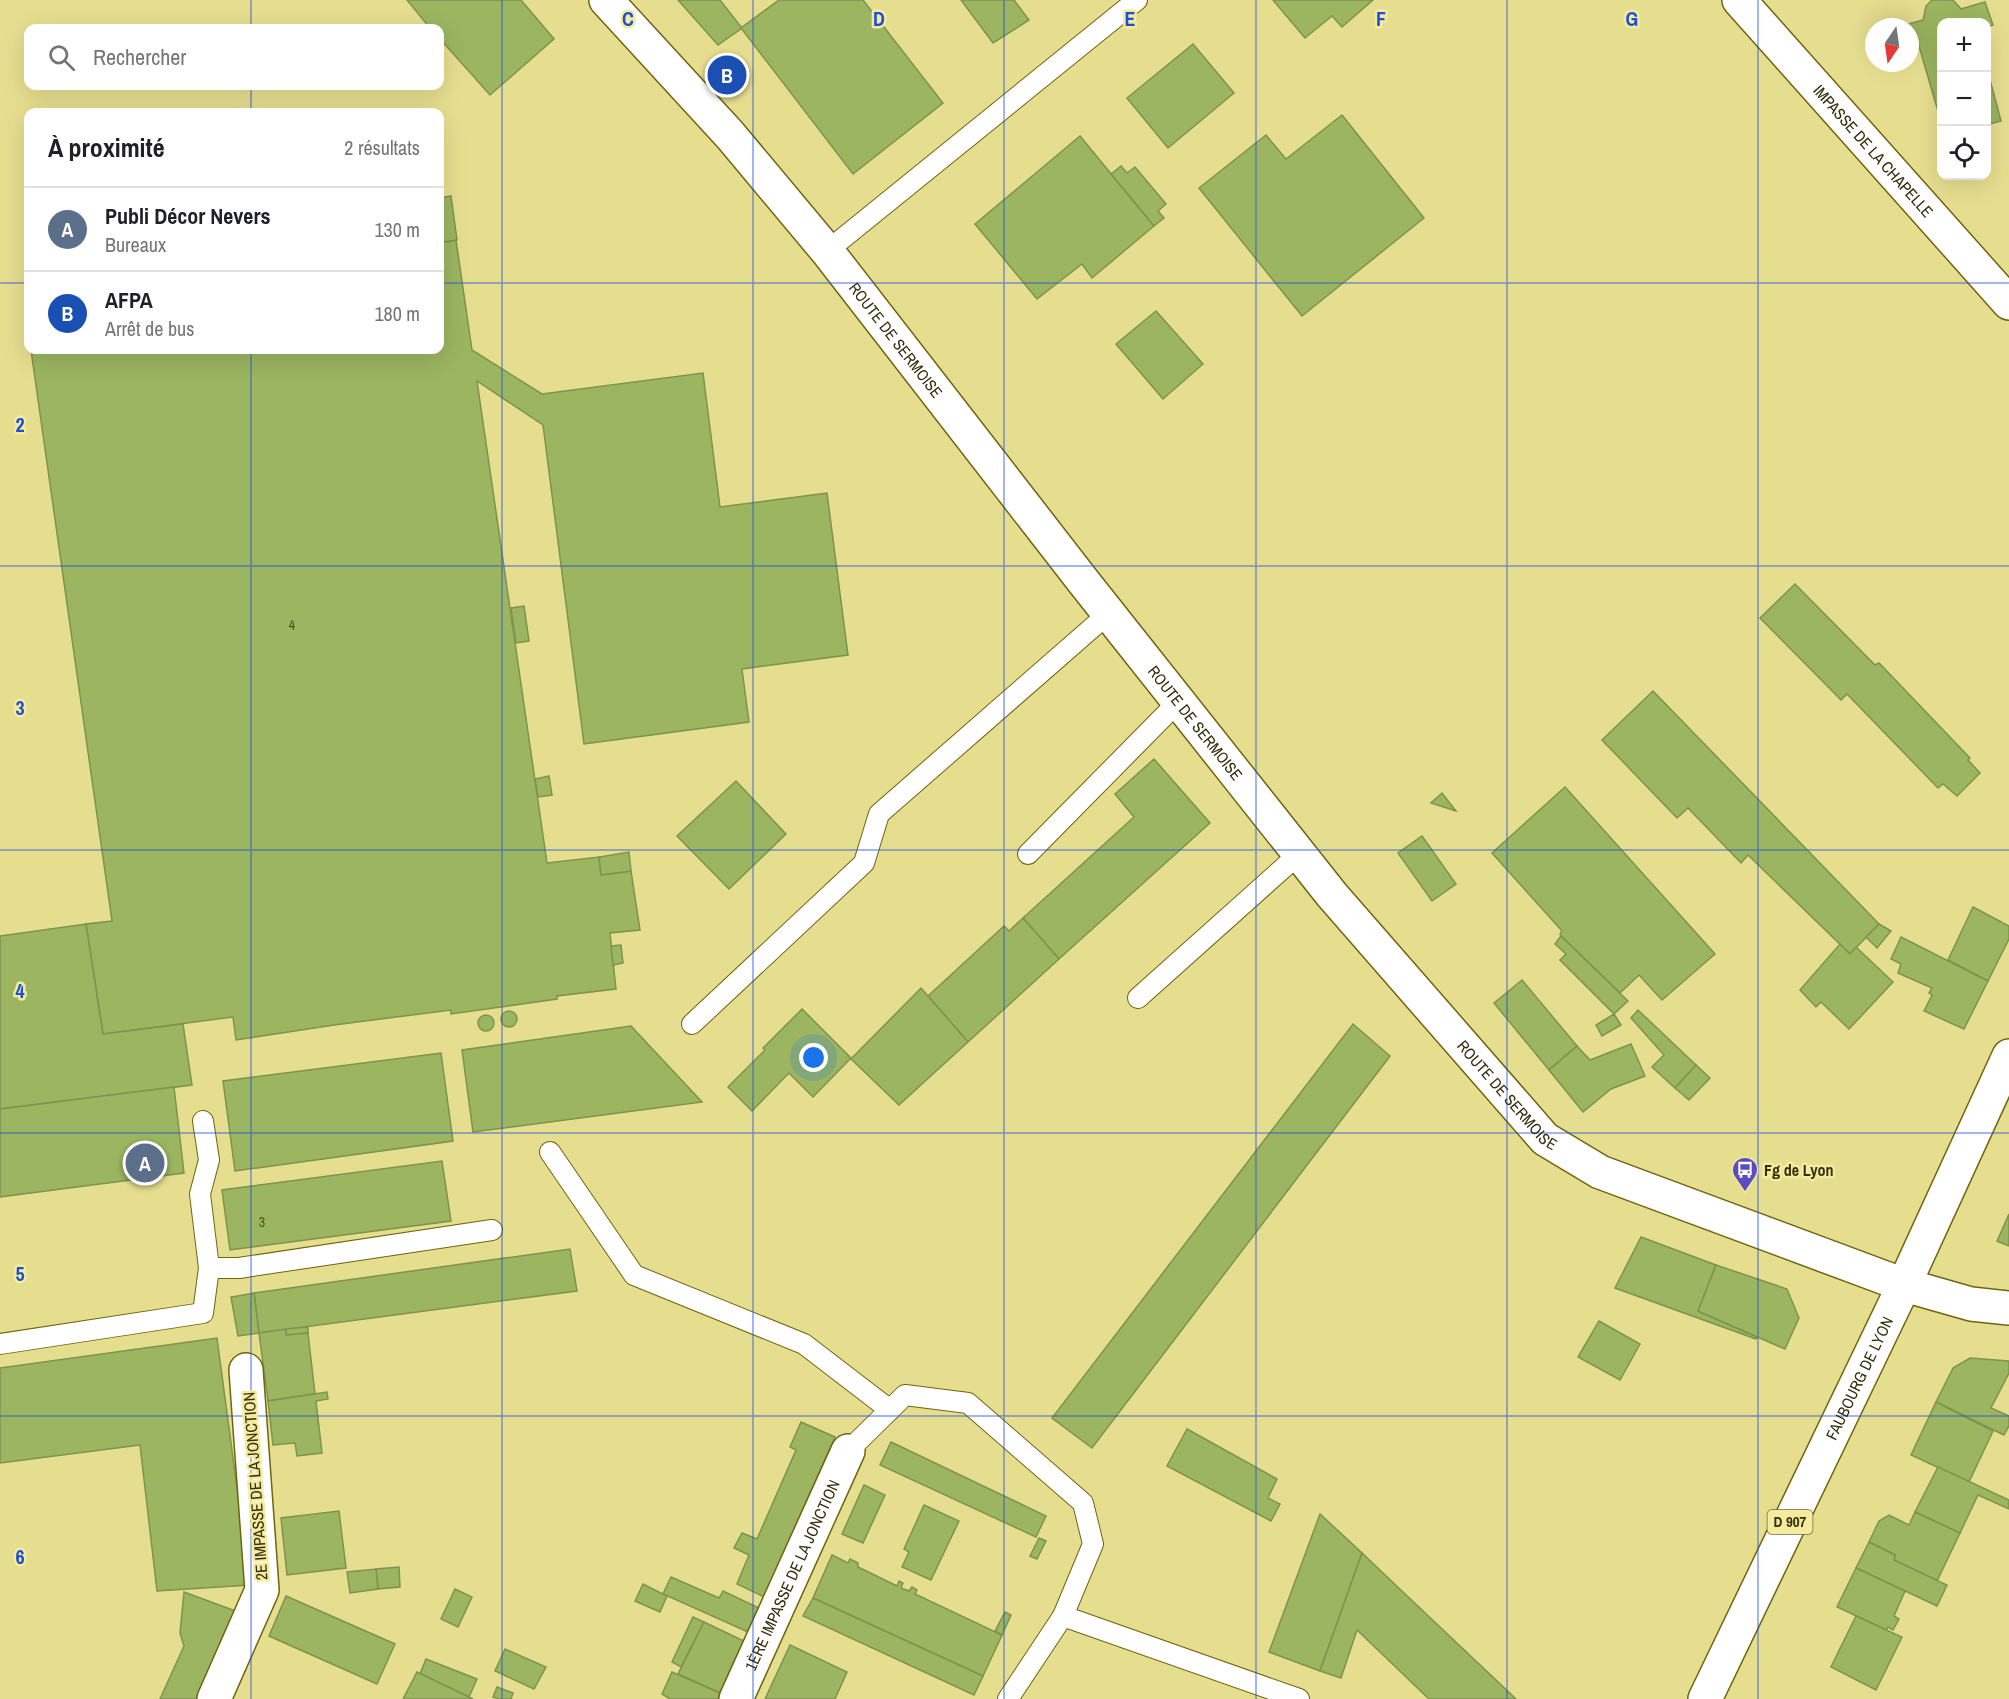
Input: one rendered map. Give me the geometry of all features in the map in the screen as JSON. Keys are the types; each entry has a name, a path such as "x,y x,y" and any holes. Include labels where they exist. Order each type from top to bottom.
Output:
{"main road":[{"name":"ROUTE DE SERMOISE","path":"606,0 730,135 827,250 1178,702 1332,895 1545,1139 1600,1172 1904,1285 1971,1304 2004,1305"},
{"name":"IMPASSE DE LA CHAPELLE","path":"1739,0 2009,303"},
{"name":"FAUBOURG DE LYON","path":"1705,1699 1904,1285 2009,1056"},
{"name":"2E IMPASSE DE LA JONCTION","path":"214,1699 262,1590 246,1370"},
{"name":"1ÈRE IMPASSE DE LA JONCTION","path":"736,1699 848,1451"}],"lane":[{"path":"827,250 1137,0"},
{"path":"692,1024 864,863 879,814 1109,613"},
{"path":"1028,854 1178,702"},
{"path":"1138,998 1299,854"},
{"path":"0,1344 203,1313 209,1268 200,1194 209,1160 203,1121"},
{"path":"550,1152 634,1275 804,1344 890,1410"},
{"path":"209,1268 239,1268 492,1230"},
{"path":"848,1451 905,1395 968,1403 1083,1503 1093,1544 1063,1616 1008,1699"},
{"path":"1063,1616 1299,1699"}],"building":[{"path":"407,0 521,0 554,39 490,95 444,43 444,24 427,24"},
{"path":"678,0 720,0 742,28 718,45"},
{"path":"779,0 863,0 943,103 853,174 741,28"},
{"path":"961,0 1014,0 1029,20 993,43"},
{"path":"1273,0 1373,0 1342,27 1332,16 1305,38"},
{"path":"1932,0 1953,0 1961,9 1985,2 1991,18 1937,18 1937,108 1919,46 1919,21 1923,20 1926,6"},
{"path":"1193,44 1234,93 1168,148 1127,98"},
{"path":"1991,84 2001,121 1991,124"},
{"path":"1342,115 1424,218 1302,316 1199,188 1266,135 1286,159"},
{"path":"1080,136 1154,226 1092,278 1082,264 1037,299 975,224"},
{"path":"1121,166 1127,173 1135,167 1166,204 1158,211 1164,218 1154,226 1111,174"},
{"path":"451,196 457,240 444,242 444,197"},
{"path":"456,240 472,350 542,394 703,373 720,507 827,493 848,655 742,669 749,722 584,744 543,425 477,381 547,863 599,857 601,875 631,871 640,930 610,933 616,989 557,996 557,999 451,1014 451,1010 236,1040 233,1017 103,1034 86,924 112,921 32,354 444,354 444,242"},
{"path":"1156,311 1203,364 1163,399 1116,344"},
{"path":"1795,584 1875,665 1879,663 1970,758 1968,760 1980,773 1957,796 1943,784 1938,788 1847,694 1841,700 1760,618"},
{"path":"524,606 529,641 516,643 511,608"},
{"path":"1653,691 1879,924 1850,954 1748,855 1741,863 1688,808 1677,818 1602,740"},
{"path":"1154,759 1210,823 1059,959 1023,918 1134,817 1115,794"},
{"path":"549,776 552,795 538,797 535,779"},
{"path":"736,781 786,834 729,889 677,836"},
{"path":"1565,787 1715,954 1662,1000 1639,975 1620,993 1561,936 1562,931 1492,853"},
{"path":"1442,793 1456,811 1431,803"},
{"path":"1422,836 1456,884 1432,901 1398,853"},
{"path":"629,852 631,871 601,875 599,857"},
{"path":"1973,907 2009,926 2009,939 1988,981 1948,960"},
{"path":"1023,918 1059,959 968,1042 928,996 1004,926 1009,931"},
{"path":"86,924 103,1034 183,1024 192,1085 0,1109 0,936"},
{"path":"1879,924 1891,931 1877,948 1866,937"},
{"path":"1561,936 1628,1001 1614,1014 1560,960 1566,954 1555,944"},
{"path":"1901,937 1988,981 1964,1029 1924,1011 1932,995 1929,993 1932,988 1898,973 1901,964 1891,959"},
{"path":"1840,944 1850,954 1856,947 1893,982 1849,1029 1821,1002 1816,1007 1800,990"},
{"path":"621,945 623,963 613,965 611,946"},
{"path":"1522,980 1577,1046 1549,1070 1494,1003"},
{"path":"921,988 968,1042 899,1105 851,1059"},
{"path":"802,1009 851,1058 813,1097 789,1073 752,1111 728,1087"},
{"path":"1638,1010 1696,1065 1675,1088 1652,1067 1664,1055 1631,1018"},
{"path":"506,1011 512,1011 517,1019 515,1025 506,1027 501,1022 501,1016"},
{"path":"1614,1014 1621,1025 1602,1036 1596,1025"},
{"path":"483,1015 489,1015 494,1023 492,1029 483,1031 478,1026 478,1020"},
{"path":"1353,1024 1390,1056 1092,1448 1052,1418"},
{"path":"631,1026 702,1102 473,1132 462,1050"},
{"path":"1631,1044 1645,1076 1611,1089 1583,1112 1549,1070 1577,1046 1590,1060"},
{"path":"441,1053 453,1141 235,1171 223,1081"},
{"path":"1696,1065 1710,1078 1689,1100 1675,1088"},
{"path":"174,1087 184,1173 0,1197 0,1109"},
{"path":"442,1161 451,1221 230,1250 222,1190"},
{"path":"2009,1214 2009,1246 1997,1241"},
{"path":"1641,1237 1716,1265 1698,1311 1757,1337 1756,1339 1615,1288"},
{"path":"570,1249 577,1291 259,1333 254,1293"},
{"path":"1716,1265 1787,1289 1799,1318 1785,1349 1698,1311"},
{"path":"254,1293 259,1333 238,1336 231,1297"},
{"path":"1599,1321 1640,1344 1620,1380 1578,1357"},
{"path":"308,1327 308,1333 286,1335 286,1329"},
{"path":"286,1329 286,1335 308,1333 315,1394 268,1401 259,1333"},
{"path":"217,1338 250,1585 157,1591 140,1445 0,1463 0,1368"},
{"path":"1970,1358 2009,1361 2009,1373 1991,1408 2009,1416 2009,1426 2004,1435 1936,1402 1953,1368"},
{"path":"327,1392 328,1399 316,1401 322,1453 297,1456 295,1443 273,1445 268,1401"},
{"path":"1936,1402 1993,1431 1969,1482 1911,1455"},
{"path":"801,1422 835,1437 764,1597 737,1584 749,1555 734,1548 742,1533 757,1539 796,1450 790,1447"},
{"path":"1187,1429 1277,1479 1268,1498 1280,1504 1271,1521 1167,1466"},
{"path":"891,1442 1046,1516 1036,1537 880,1465"},
{"path":"1938,1467 2009,1500 2009,1509 1978,1495 1960,1533 1915,1512"},
{"path":"864,1485 885,1495 863,1543 842,1534"},
{"path":"924,1505 959,1521 931,1580 902,1567 909,1552 904,1549"},
{"path":"339,1511 346,1568 287,1575 281,1518"},
{"path":"1915,1512 1960,1533 1937,1581 1894,1560 1895,1555 1869,1542 1879,1521 1889,1515 1909,1525"},
{"path":"1320,1514 1362,1553 1320,1671 1269,1652"},
{"path":"1039,1538 1046,1541 1037,1559 1030,1556"},
{"path":"1869,1542 1895,1555 1894,1560 1947,1585 1937,1606 1856,1568"},
{"path":"1362,1553 1516,1699 1429,1699 1357,1630 1341,1678 1320,1671"},
{"path":"832,1555 848,1563 850,1559 858,1563 858,1567 897,1586 899,1581 903,1583 901,1588 909,1591 912,1587 917,1590 915,1594 1002,1635 983,1676 813,1598"},
{"path":"399,1567 400,1587 378,1589 376,1569"},
{"path":"1856,1568 1905,1591 1894,1616 1899,1619 1893,1630 1888,1627 1886,1630 1837,1607"},
{"path":"376,1569 378,1589 350,1593 347,1572"},
{"path":"671,1577 719,1598 723,1591 759,1608 748,1632 663,1594"},
{"path":"643,1584 667,1596 660,1612 635,1601"},
{"path":"455,1589 472,1597 458,1627 441,1619"},
{"path":"184,1592 238,1612 199,1699 160,1699 184,1646 180,1633"},
{"path":"286,1596 395,1644 377,1684 269,1636"},
{"path":"813,1598 983,1676 974,1695 803,1616"},
{"path":"1005,1612 1011,1615 1002,1635 995,1631"},
{"path":"1856,1616 1902,1637 1876,1690 1831,1667"},
{"path":"693,1617 704,1622 681,1667 672,1662"},
{"path":"704,1622 744,1641 720,1693 678,1674"},
{"path":"790,1645 847,1672 835,1699 765,1699"},
{"path":"505,1649 546,1667 534,1689 495,1671"},
{"path":"426,1659 477,1679 469,1697 420,1674"},
{"path":"417,1672 469,1697 473,1699 403,1699"},
{"path":"672,1672 720,1693 718,1699 670,1699 662,1694"},
{"path":"497,1687 513,1693 511,1699 493,1697"}],"place":[{"name":"AFPA","path":"727,75"},
{"name":"Publi Décor Nevers","path":"145,1163"},
{"name":"Fg de Lyon","path":"1745,1193"}]}
